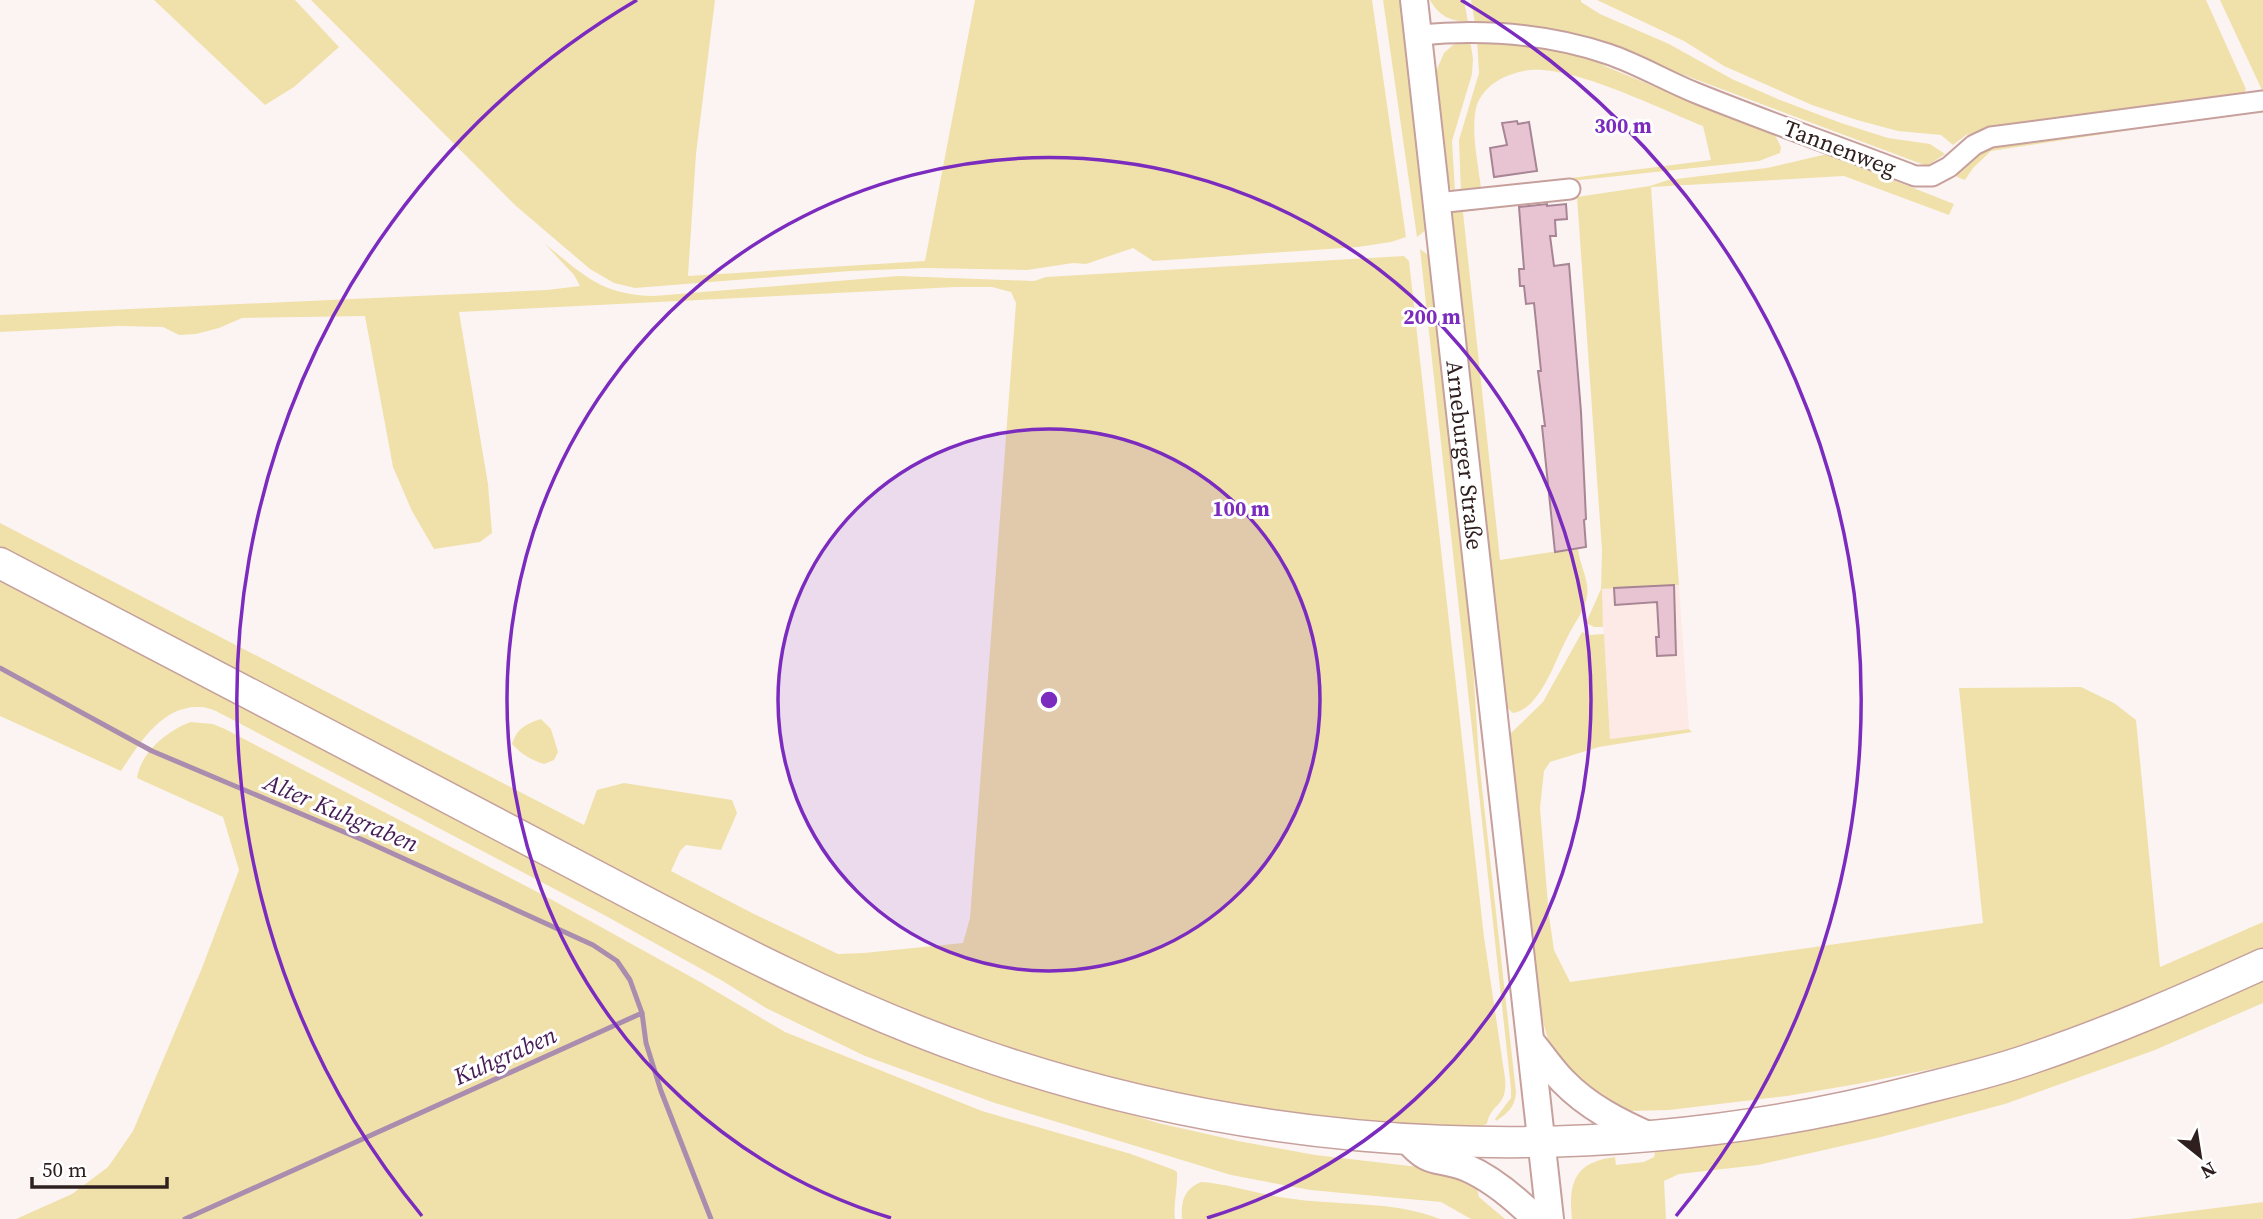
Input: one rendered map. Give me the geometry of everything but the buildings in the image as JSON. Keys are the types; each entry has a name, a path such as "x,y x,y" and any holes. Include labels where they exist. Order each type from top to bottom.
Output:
{"main road":[{"name":"Arneburger Straße","path":"1414,0 1550,1219"},
{"path":"0,563 737,949 895,1023 977,1053 1098,1090 1241,1121 1407,1139 1583,1142 1652,1137 1800,1117 2023,1062 2105,1031 2263,964"},
{"path":"1532,1043 1563,1081 1584,1100 1622,1124 1652,1137"},
{"path":"1407,1139 1418,1153 1430,1159 1464,1167 1488,1180 1536,1219"}],"street":[{"name":"Tannenweg","path":"1419,35 1449,32 1504,33 1549,38 1609,54 1693,92 1915,176 1932,176 1949,167 1974,145 1991,137 2263,101"},
{"path":"1437,203 1570,188"}],"shaded area":[{"path":"154,0 295,0 339,47 294,87 265,105"},
{"path":"311,0 715,0 696,154 688,276 925,261 975,0 1372,0 1406,237 1358,247 1153,261 1133,248 1086,264 1073,263 1027,270 925,268 850,271 635,288 614,283 590,269 516,206"},
{"path":"1383,0 1403,0 1429,223 1426,230 1417,237"},
{"path":"1430,0 1464,0 1468,22 1446,17"},
{"path":"1471,0 1581,0 1600,14 1669,44 1732,79 1780,100 1888,138 1930,144 1945,154 1927,166 1628,54 1503,24 1475,23"},
{"path":"1597,0 2206,0 2246,89 2243,95 1981,131 1966,135 1953,145 1941,135 1898,131 1812,105 1724,66 1684,41"},
{"path":"2220,0 2263,0 2263,92 2262,90"},
{"path":"1470,39 1472,74 1452,141 1455,192 1446,184 1434,76 1444,53 1453,45"},
{"path":"1477,39 1535,44 1592,59 1687,100 1769,131 1781,147 1780,153 1759,161 1571,181 1571,178 1711,160 1703,126 1593,81 1549,71 1530,70 1495,82 1477,104 1475,138 1481,188 1563,179 1563,183 1461,194 1459,140 1479,73"},
{"path":"2170,117 2171,124 1991,151 1965,180 1957,177 1955,171 1994,142"},
{"path":"1827,154 1954,204 1949,215 1844,176 1651,187 1679,585 1602,589 1603,627 1586,623 1601,589 1602,550 1577,197 1650,186 1668,180 1767,168"},
{"path":"1515,200 1517,205 1463,212 1500,560 1578,548 1588,590 1584,607 1543,688 1529,705 1513,713 1505,706 1449,215 1463,205"},
{"path":"545,244 594,281 620,292 654,296 898,276 1034,281 1046,277 1404,256 1409,261 1484,937 1505,1078 1504,1095 1487,1124 1423,1126 1259,1113 1051,1065 838,987 0,551 0,523 584,825 597,790 624,783 732,800 737,813 721,850 686,845 680,851 671,871 838,954 963,943 970,918 1016,303 1011,292 992,287 956,287 459,312 488,484 492,533 480,542 434,549 412,511 393,467 365,316 242,318 219,328 179,335 163,327 118,326 0,332 0,315 547,290 580,286 574,275"},
{"path":"1420,249 1431,257 1470,617 1479,760 1516,1092 1510,1109 1496,1121 1511,1098 1511,1089"},
{"path":"0,576 1040,1086 1158,1123 1238,1141 1315,1155 1427,1168 1479,1185 1479,1197 1505,1219 1471,1219 1441,1202 1310,1190 1231,1175 995,1103 865,1056 766,1008 606,916 210,709 186,708 163,719 144,738 121,771 0,716"},
{"path":"1679,585 1689,729 1610,739 1601,589"},
{"path":"1582,632 1590,635 1604,634 1610,739 1689,729 1692,732 1599,747 1550,762 1544,771 1540,808 1549,916 1554,950 1570,982 1983,923 1959,688 2081,687 2114,703 2136,720 2160,967 2263,922 2263,951 2080,1029 1982,1059 1787,1096 1669,1110 1629,1111 1604,1103 1586,1092 1551,1050 1541,1015 1509,735 1543,702"},
{"path":"541,719 551,729 558,752 554,760 544,764 526,756 512,744 523,727"},
{"path":"191,722 213,724 225,729 545,896 785,1032 982,1111 1131,1154 1174,1170 1177,1172 1175,1219 16,1219 72,1194 108,1167 133,1131 202,968 239,870 223,817 137,778 144,759 157,743 173,730"},
{"path":"2263,976 2263,1003 2155,1050 2005,1104 1881,1137 1758,1165 1679,1174 1664,1181 1666,1219 1572,1219 1571,1194 1577,1176 1583,1169 1602,1160 1615,1157 1616,1165 1644,1162 1654,1157 1655,1152 1787,1135 1965,1091"},
{"path":"1201,1182 1286,1198 1403,1209 1440,1219 1182,1219 1182,1207 1187,1192"},
{"path":"2263,1202 2263,1219 2129,1219"}],"waterway":[{"name":"Alter Kuhgraben","path":"0,668 152,751 363,840 593,945 617,961 630,980 642,1013"},
{"name":"Kuhgraben","path":"185,1219 642,1013 646,1043 661,1091 711,1219"}]}
